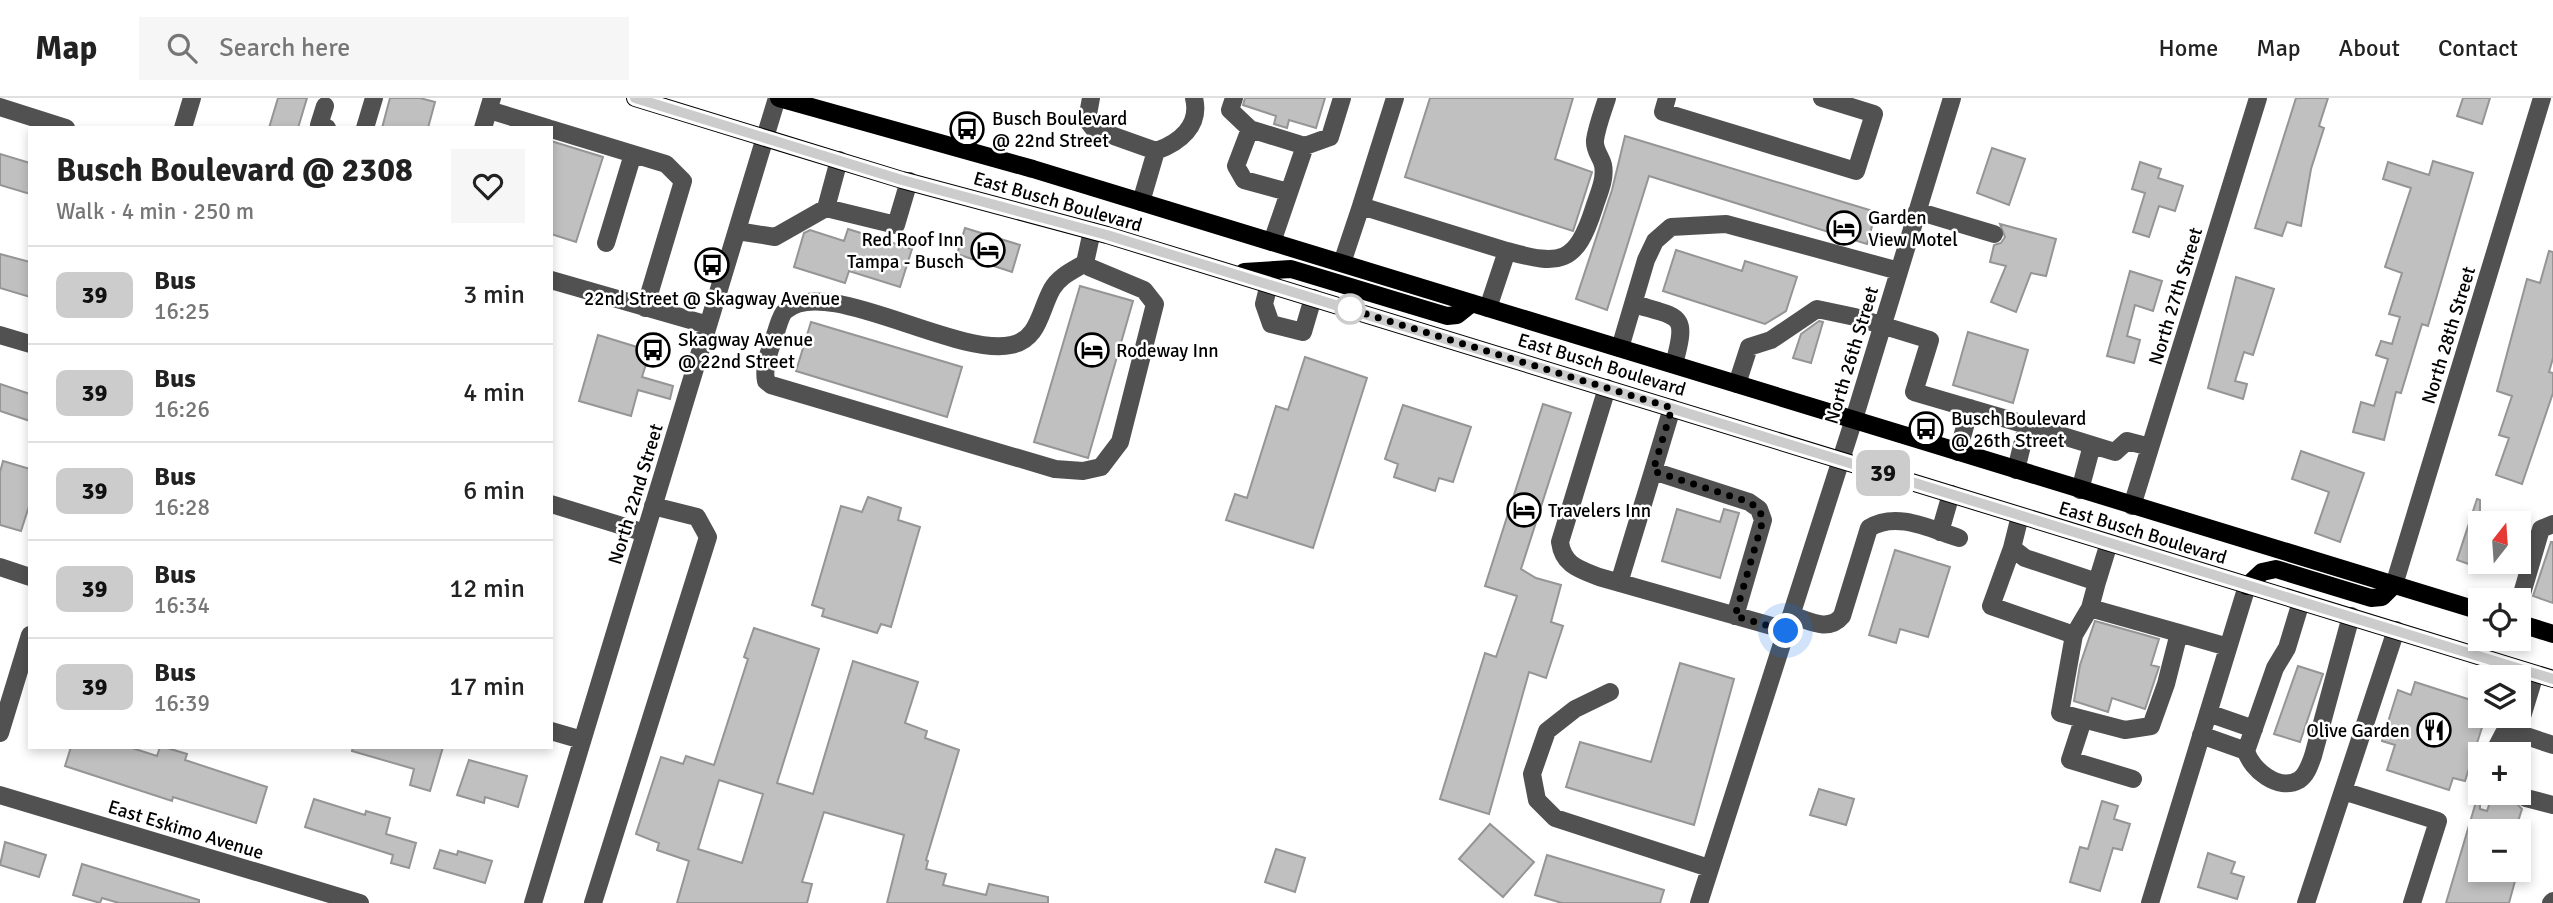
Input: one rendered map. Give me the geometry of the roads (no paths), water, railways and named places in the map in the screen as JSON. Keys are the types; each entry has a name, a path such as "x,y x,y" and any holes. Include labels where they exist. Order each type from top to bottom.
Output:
{"main road":[{"name":"East Busch Boulevard","path":"635,98 1313,298 2553,680"},
{"name":"East Busch Boulevard","path":"778,98 1141,202 2468,607"},
{"path":"1230,273 1291,269 1447,316 1480,306"},
{"path":"2247,586 2262,572 2276,569 2376,598 2382,597 2394,584"},
{"path":"2531,627 2553,634"}],"street":[{"path":"184,126 192,98"},
{"path":"366,126 374,98"},
{"name":"North 22nd Street","path":"533,903 778,98"},
{"path":"1091,98 1087,120 1094,129 1156,151 1171,146 1187,134 1194,118 1194,98"},
{"path":"1234,98 1230,110 1250,129 1305,146 1330,136 1342,98"},
{"path":"1342,264 1395,98"},
{"path":"1361,206 1541,261 1563,260 1576,249 1586,233 1603,181 1603,165 1596,153 1595,141 1607,98"},
{"path":"1667,98 1663,111 1856,171 1876,106 1822,98"},
{"name":"North 26th Street","path":"1699,903 1854,419 1952,98"},
{"name":"North 27th Street","path":"2132,506 2258,98"},
{"name":"North 28th Street","path":"2394,584 2542,98"},
{"path":"484,126 491,104 545,126"},
{"path":"322,126 319,125 325,106"},
{"path":"0,107 60,126"},
{"path":"553,129 666,164 683,181 645,308"},
{"path":"1250,129 1236,166 1244,180 1288,192"},
{"path":"1272,242 1305,146"},
{"path":"1141,202 1156,151"},
{"path":"606,243 633,154"},
{"path":"826,208 839,160"},
{"path":"737,231 775,237 826,208 896,225 909,181"},
{"path":"1917,211 1994,234"},
{"path":"1620,348 1655,241 1671,227 1694,223 1726,224 1899,271"},
{"path":"1085,263 1144,290 1155,304 1120,442 1101,467 1083,471 1055,469 771,386 766,381 766,362 783,313 792,306 809,301 852,306 974,345 1012,345 1028,339 1053,288 1062,277 1085,263 1092,231"},
{"path":"1480,306 1507,251"},
{"path":"553,281 708,325"},
{"path":"1269,285 1264,304 1271,324 1303,332 1313,298"},
{"path":"1634,304 1674,316 1681,324 1682,335 1674,365"},
{"path":"1737,384 1749,347 1771,340 1817,309 1930,340 1914,392 2115,452 2127,441 2150,447"},
{"path":"0,335 28,343"},
{"path":"1607,388 1560,542 1562,556 1573,566 1619,583 1735,616 1828,626 1836,623 1842,616 1869,528 1892,518 1959,538"},
{"path":"1619,583 1672,408"},
{"path":"1958,452 1970,408"},
{"path":"2016,470 2027,425"},
{"path":"2080,490 2092,445"},
{"path":"1653,471 1749,502 1759,509 1763,520 1735,616"},
{"path":"1940,532 1951,494"},
{"path":"553,505 645,533"},
{"path":"593,903 708,537 697,517 653,506"},
{"path":"2020,516 1992,606 2074,635"},
{"path":"2524,588 2541,529 2553,524"},
{"path":"2109,543 2090,608 2074,635 2060,713 2124,730 2151,726 2166,684 2179,633"},
{"path":"2012,548 2025,558 2097,582"},
{"path":"0,568 28,576"},
{"path":"2150,903 2247,586"},
{"path":"2301,602 2287,648 2275,668 2246,751 2250,763 2262,774 2288,783 2299,780 2307,771 2351,616"},
{"path":"2090,608 2228,647"},
{"path":"2306,903 2396,630"},
{"path":"0,733 28,642"},
{"path":"2517,733 2535,674"},
{"path":"1609,692 1576,709 1547,731 1532,774 1537,800 1555,818 1709,868"},
{"path":"2208,713 2254,729"},
{"path":"2083,720 2070,760 2133,779"},
{"path":"553,732 582,740"},
{"path":"2499,742 2504,733 2517,733 2553,745"},
{"path":"2201,736 2246,751"},
{"path":"2343,791 2438,821 2412,903"},
{"name":"East Eskimo Avenue","path":"0,795 360,903"},
{"path":"2531,799 2553,805"}],"place":[{"name":"Busch Boulevard @ 22nd Street","path":"967,129"},
{"name":"Garden View Motel","path":"1844,228"},
{"name":"Red Roof Inn Tampa - Busch","path":"988,250"},
{"name":"22nd Street @ Skagway Avenue","path":"712,265"},
{"name":"Skagway Avenue @ 22nd Street","path":"653,350"},
{"name":"Rodeway Inn","path":"1092,350"},
{"name":"Busch Boulevard @ 26th Street","path":"1926,429"},
{"name":"Travelers Inn","path":"1524,510"},
{"name":"Olive Garden","path":"2434,730"}]}
